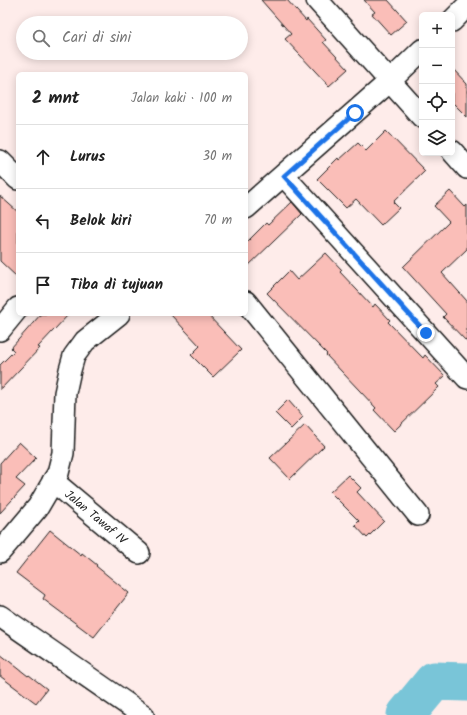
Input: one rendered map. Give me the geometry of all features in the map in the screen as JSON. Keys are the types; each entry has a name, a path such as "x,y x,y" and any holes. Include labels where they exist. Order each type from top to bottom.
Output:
{"street":[{"path":"317,0 419,114"},
{"path":"455,18 467,6"},
{"path":"248,206 390,81 419,53"},
{"path":"455,154 467,168"},
{"path":"0,161 16,177"},
{"path":"284,176 467,378"},
{"path":"248,304 418,515"},
{"path":"0,330 16,310"},
{"path":"0,552 38,507 58,474 63,453 66,393 74,356 85,341 116,316"},
{"name":"Jalan Tawaf IV","path":"53,481 139,553"},
{"path":"0,616 143,715"}],"building":[{"path":"261,0 287,0 326,40 323,42 348,69 329,86 285,39 291,34"},
{"path":"364,0 388,0 407,21 391,35 372,14 375,12"},
{"path":"455,71 467,84 467,117 455,105"},
{"path":"386,131 425,171 393,202 399,208 381,225 356,199 346,208 317,179 338,158 339,160 358,143 366,151"},
{"path":"450,191 465,207 467,205 467,249 442,273 467,301 467,342 443,317 446,314 403,267 449,222 434,206"},
{"path":"0,196 16,210 16,276 0,261"},
{"path":"292,202 302,214 248,266 248,241 266,223 268,225"},
{"path":"326,253 342,270 340,272 373,307 375,304 390,320 388,322 423,358 425,355 445,376 436,384 439,387 394,431 374,410 376,408 326,355 327,354 267,293 289,271 297,280"},
{"path":"39,316 67,316 38,347 40,348 0,390 0,365 14,351 11,348"},
{"path":"172,316 209,316 241,350 213,377 191,355 200,346"},
{"path":"288,400 303,417 291,429 275,413"},
{"path":"305,425 324,446 290,479 270,458"},
{"path":"19,442 36,458 16,479 25,486 0,513 0,463"},
{"path":"348,475 361,488 357,492 384,521 367,538 355,525 359,521 330,492"},
{"path":"50,530 81,555 82,553 129,593 94,637 43,599 45,595 16,573"},
{"path":"0,654 47,689 36,703 0,676"}],"waterway":[{"path":"406,715 434,681 467,682"}],"route":[{"path":"355,113 284,176 426,333"}]}
